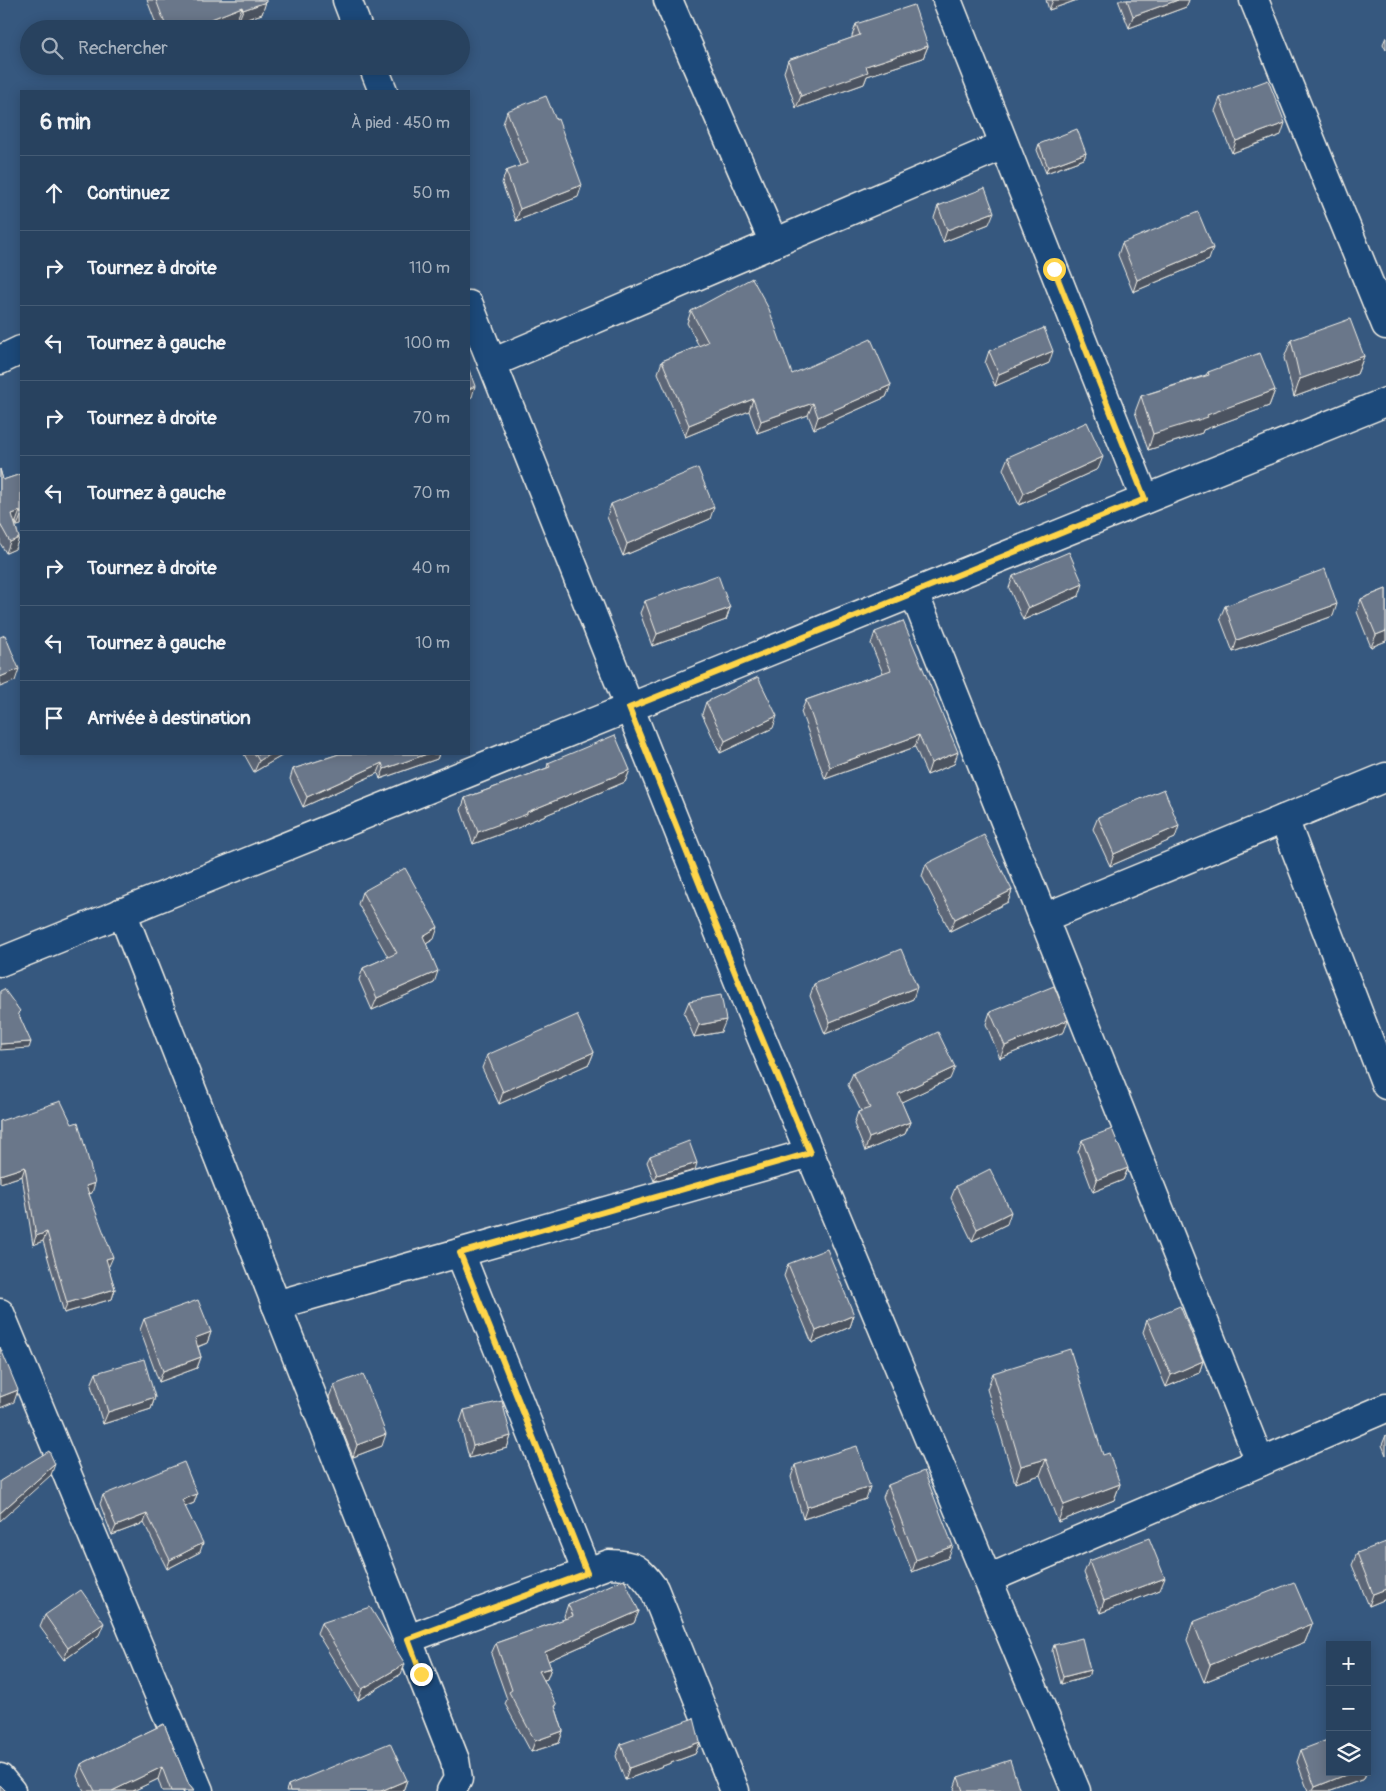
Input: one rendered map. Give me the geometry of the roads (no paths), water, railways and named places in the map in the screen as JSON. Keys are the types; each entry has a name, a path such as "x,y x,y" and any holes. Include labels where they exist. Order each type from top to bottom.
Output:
{"street":[{"path":"347,0 355,20"},
{"path":"668,0 774,243"},
{"path":"947,0 1145,499"},
{"path":"1254,0 1386,325"},
{"path":"377,75 383,90"},
{"path":"492,363 1004,145"},
{"path":"470,308 750,1010 1076,1791"},
{"path":"0,360 20,350"},
{"path":"0,962 1386,402"},
{"path":"914,592 1260,1462"},
{"path":"1043,918 1386,777"},
{"path":"1284,819 1386,1085"},
{"path":"122,912 455,1760 458,1779 451,1791"},
{"path":"276,1305 810,1153"},
{"path":"460,1253 587,1573"},
{"path":"0,1314 199,1791"},
{"path":"988,1579 1386,1408"},
{"path":"408,1639 609,1564 628,1564 643,1574 654,1589 735,1791"},
{"path":"0,1778 11,1791"}]}
